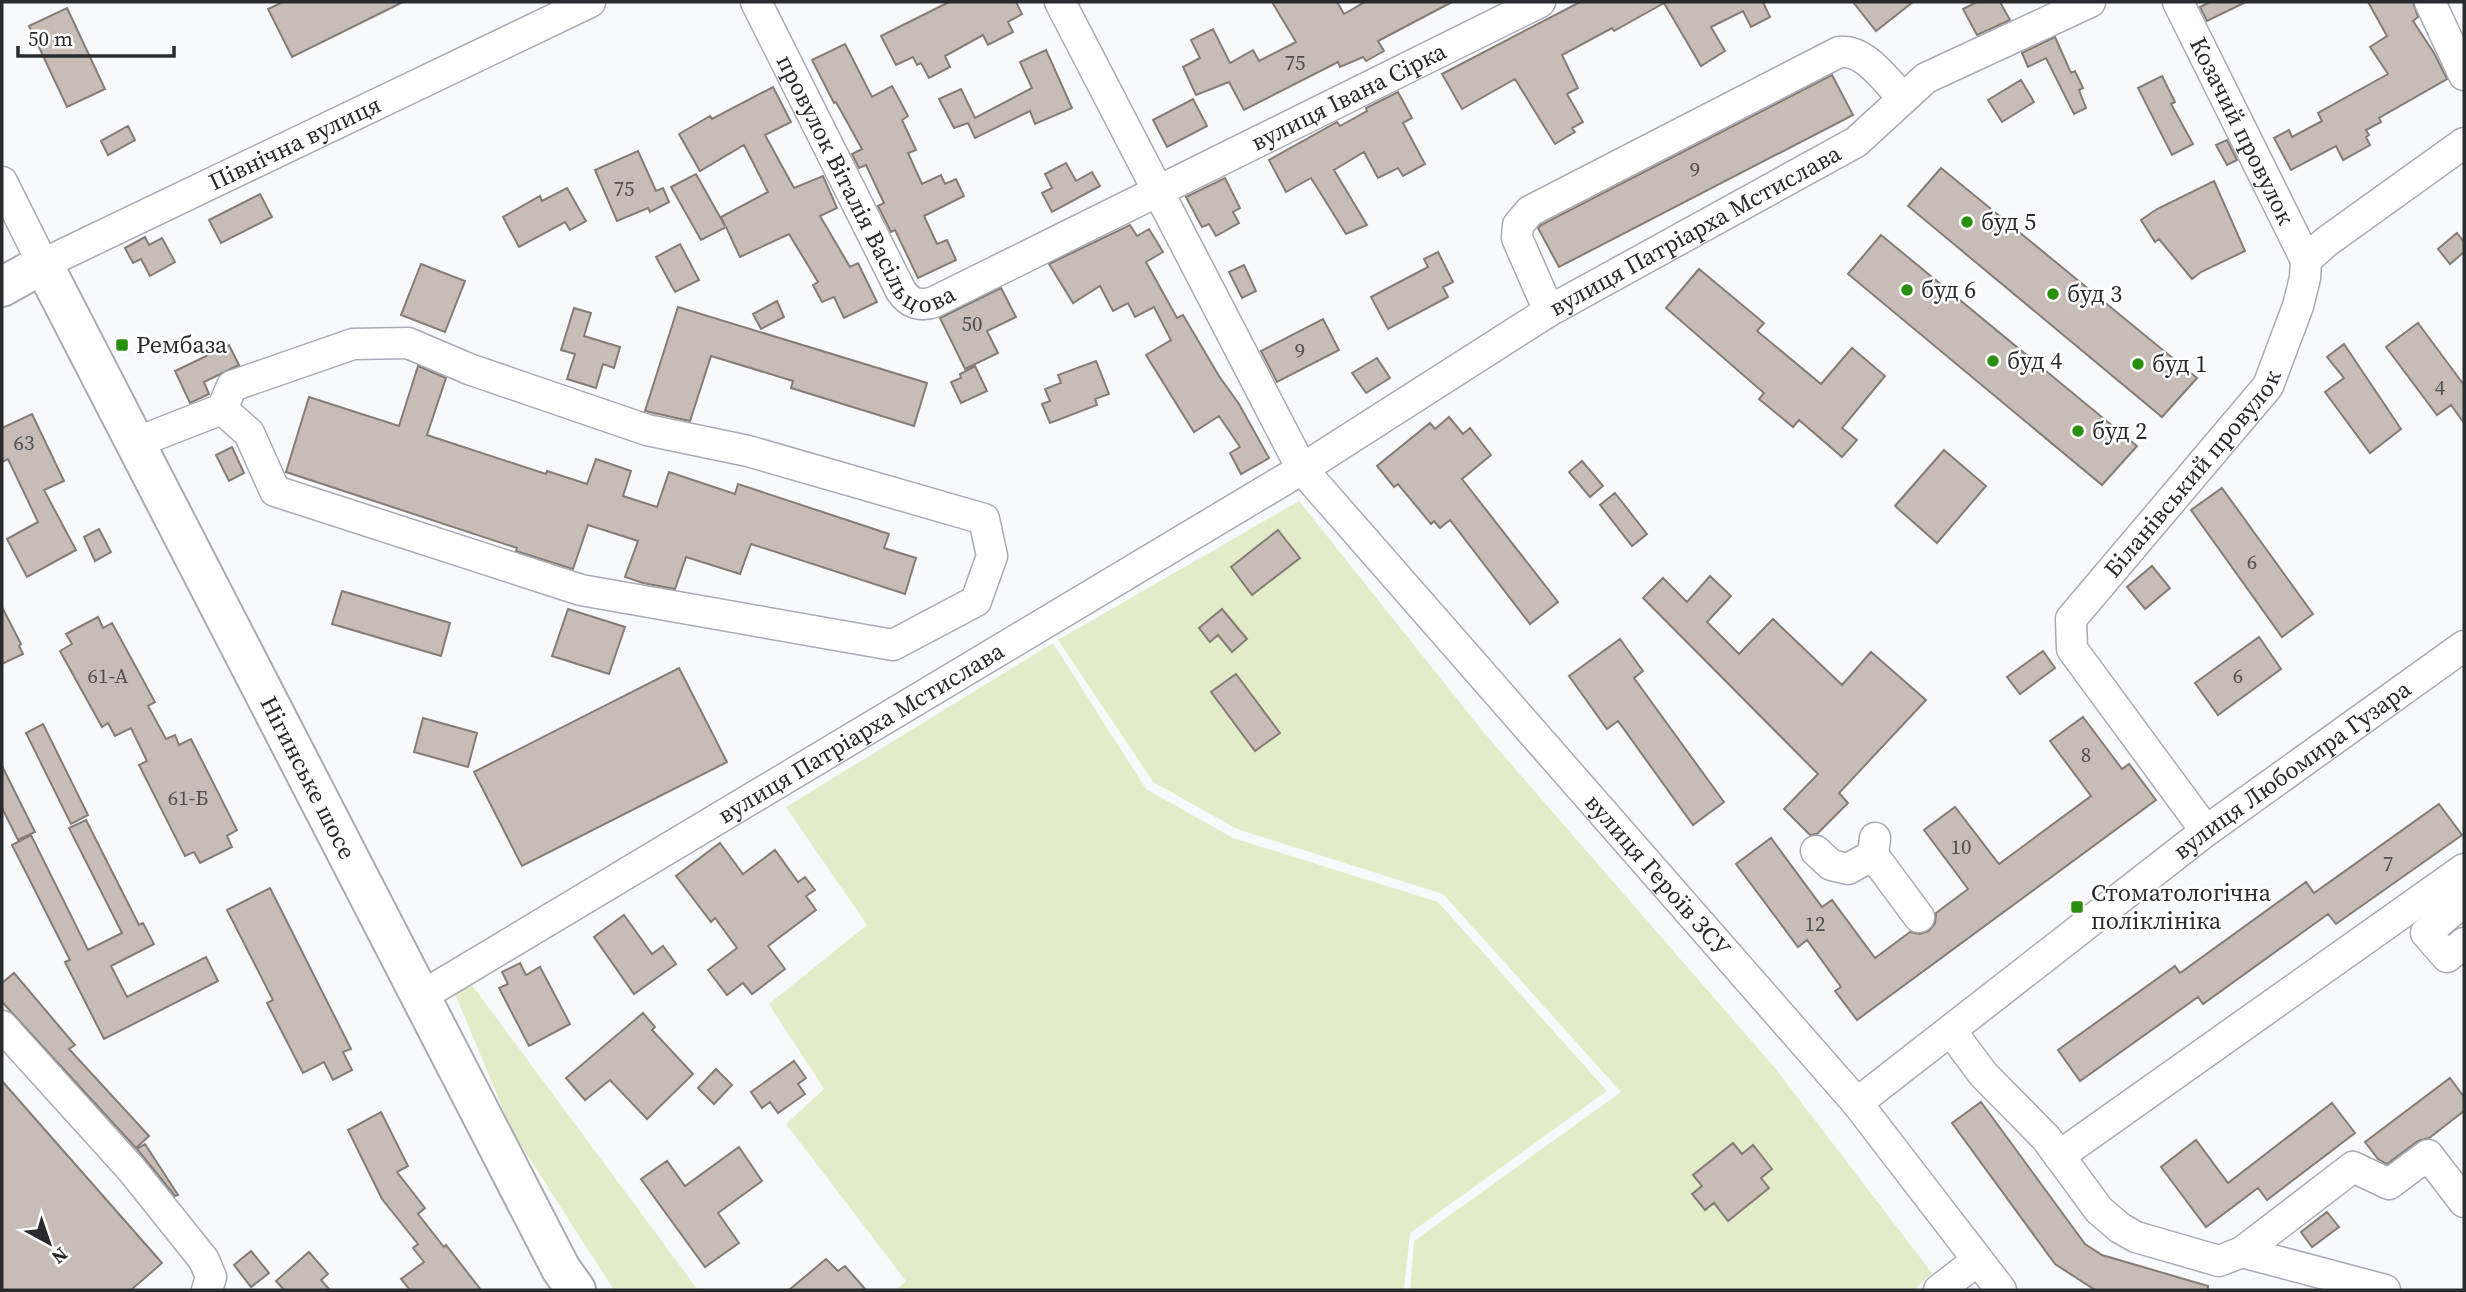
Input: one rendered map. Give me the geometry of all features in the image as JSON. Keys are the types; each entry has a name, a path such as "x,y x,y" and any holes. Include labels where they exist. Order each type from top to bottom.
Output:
{"main road":[{"name":"Північна вулиця","path":"2,287 43,264"},
{"name":"Нігинське шосе","path":"43,264 561,1269 576,1290"}],"street":[{"name":"Північна вулиця","path":"43,264 590,2"},
{"name":"провулок Віталія Васільцова","path":"755,2 901,291 915,303 934,302 1158,192"},
{"path":"1060,2 1302,469"},
{"name":"вулиця Івана Сірка","path":"1158,192 1540,2"},
{"name":"вулиця Патріарха Мстислава","path":"420,997 1302,469 1549,311 1856,142 1926,78 2091,2"},
{"name":"Козачий провулок","path":"2178,2 2306,260"},
{"path":"2430,2 2464,75"},
{"path":"1549,311 1517,238 1518,225 1530,211 1839,52 1849,51 1859,55 1903,98"},
{"path":"2306,260 2326,242 2464,143"},
{"path":"2,182 43,264"},
{"name":"Біланівський провулок","path":"2206,831 2072,649 2071,619 2268,386 2298,306 2306,260"},
{"path":"135,443 222,409 232,386 353,344 408,343 469,369 647,430 748,451 984,519 992,556 976,601 893,645 581,590 275,491 249,433 222,409"},
{"name":"вулиця Героїв ЗСУ","path":"1302,469 1857,1103 2001,1290"},
{"name":"вулиця Любомира Гузара","path":"1857,1103 2206,831 2464,646"},
{"path":"1816,851 1831,865 1842,869 1855,867 1874,846 1919,916"},
{"path":"2059,1156 2460,889"},
{"path":"2460,889 2426,933 2447,957 2464,943"},
{"path":"2,1026 132,1170 204,1260 211,1277 207,1290"},
{"path":"1951,1031 1983,1074 2046,1138 2099,1210 2120,1228 2136,1237 2219,1261 2242,1252 2353,1167 2389,1184 2428,1155 2464,1202"},
{"path":"2242,1252 2385,1290"},
{"path":"1939,1290 1978,1260"}],"green space":[{"path":"1299,501 1485,734 1775,1068 1932,1273 1914,1290 1410,1290 1414,1241 1621,1092 1443,894 1237,829 1153,782 1058,640"},
{"path":"1053,643 1146,789 1233,838 1438,902 1607,1091 1410,1233 1404,1290 896,1290 906,1281 786,1124 824,1089 769,1004 867,925 786,807"},
{"path":"472,985 698,1290 614,1290 513,1133 455,994"}],"building":[{"path":"283,2 403,2 292,57 268,9"},
{"path":"949,2 1016,2 1022,14 1008,22 1013,32 988,45 983,35 945,56 950,67 929,78 921,63 917,65 913,57 896,65 881,36"},
{"path":"1272,2 1337,2 1344,14 1365,2 1452,2 1378,41 1384,51 1366,61 1363,57 1340,67 1338,62 1244,110 1229,82 1196,95 1183,67 1200,58 1191,40 1213,29 1230,63 1253,50 1259,61 1296,42"},
{"path":"1580,2 1763,2 1770,17 1751,27 1743,11 1711,27 1725,51 1701,66 1664,3 1614,31 1612,28 1562,55 1578,88 1567,94 1583,122 1572,128 1575,132 1555,144 1515,79 1462,109 1442,74"},
{"path":"1853,2 1913,2 1876,31"},
{"path":"1977,2 2000,2 2010,20 1977,35 1963,9"},
{"path":"2210,2 2246,2 2207,21 2200,7"},
{"path":"2368,2 2413,2 2418,17 2413,21 2447,79 2379,118 2381,122 2366,130 2370,145 2343,160 2336,146 2291,170 2274,138 2289,130 2292,137 2322,121 2318,113 2388,74 2370,47 2387,36"},
{"path":"67,8 105,89 67,107 29,26"},
{"path":"2055,37 2071,73 2075,71 2083,88 2079,90 2086,108 2074,114 2046,58 2028,67 2022,53"},
{"path":"845,44 872,97 892,86 908,116 902,120 916,150 908,153 922,184 941,175 945,184 956,179 964,196 924,216 937,244 947,240 956,260 918,278 895,230 891,232 878,206 884,203 866,165 859,168 852,154 862,149 812,60"},
{"path":"1046,50 1072,108 1035,124 1030,111 975,138 968,123 954,128 939,99 961,89 975,118 1032,88 1020,62"},
{"path":"1832,75 1853,115 1559,267 1538,228 1541,225"},
{"path":"2162,76 2175,102 2171,104 2193,144 2172,155 2138,88"},
{"path":"2021,80 2034,102 2002,122 1988,100"},
{"path":"773,87 791,122 765,135 794,188 823,176 837,208 820,216 850,267 858,263 877,302 844,318 834,297 822,302 813,285 818,282 789,234 740,257 726,227 701,240 671,187 696,174 725,226 721,217 768,192 744,145 700,171 679,134 710,116 712,119"},
{"path":"1398,92 1412,118 1403,123 1425,164 1403,176 1398,168 1378,178 1364,152 1334,170 1367,225 1346,234 1311,178 1286,192 1269,160 1337,122 1340,126 1367,111 1366,108"},
{"path":"1193,99 1207,126 1167,147 1153,120"},
{"path":"128,126 135,140 108,155 101,141"},
{"path":"2227,140 2237,160 2227,165 2216,145"},
{"path":"638,151 656,191 663,188 669,202 650,212 648,208 617,221 595,170"},
{"path":"1066,163 1076,181 1092,172 1100,186 1052,212 1042,193 1052,188 1045,174"},
{"path":"1941,168 2197,378 2162,417 1908,206"},
{"path":"1225,178 1240,208 1233,212 1239,223 1216,236 1209,224 1202,227 1186,197"},
{"path":"2214,181 2245,251 2192,279 2159,239 2155,242 2141,220 2157,209"},
{"path":"567,188 586,221 570,230 565,222 519,247 503,217 540,196 542,201"},
{"path":"260,194 272,217 221,243 209,220"},
{"path":"1130,225 1137,236 1149,229 1163,252 1146,262 1177,318 1183,315 1239,404 1269,458 1241,474 1230,453 1240,447 1219,416 1194,432 1146,355 1171,340 1154,307 1135,317 1128,303 1113,311 1100,286 1073,303 1049,264"},
{"path":"2457,233 2464,242 2464,252 2450,264 2438,249"},
{"path":"1881,235 2137,446 2102,485 1848,274"},
{"path":"145,237 149,245 162,238 175,262 150,276 141,259 133,263 125,248"},
{"path":"680,244 699,280 675,292 656,257"},
{"path":"1438,252 1453,282 1443,287 1448,297 1388,329 1371,297 1428,267 1424,259"},
{"path":"421,264 465,281 445,332 401,315"},
{"path":"1244,265 1256,291 1242,298 1229,272"},
{"path":"1699,269 1764,323 1757,331 1821,384 1852,348 1885,376 1842,428 1857,440 1842,457 1799,420 1793,427 1759,399 1764,393 1666,308"},
{"path":"1001,288 1016,317 987,331 998,353 965,369 940,318"},
{"path":"777,301 784,317 761,329 753,314"},
{"path":"678,307 927,383 914,426 791,388 793,381 711,356 690,421 645,411"},
{"path":"574,308 591,313 584,336 620,347 614,368 603,364 596,388 567,379 575,354 561,350"},
{"path":"1323,319 1339,350 1277,382 1261,351"},
{"path":"2418,323 2464,385 2464,423 2451,405 2437,415 2386,347"},
{"path":"2344,344 2401,429 2370,453 2325,392 2344,378 2327,357"},
{"path":"229,345 239,365 204,382 209,394 190,403 175,371"},
{"path":"1377,358 1390,378 1366,393 1352,373"},
{"path":"1096,361 1109,394 1095,399 1097,405 1050,423 1042,404 1050,401 1045,389 1061,383 1058,375"},
{"path":"418,366 446,378 427,435 546,474 547,471 587,484 596,459 631,471 623,496 657,507 669,472 735,494 738,484 889,534 884,548 916,558 905,594 751,544 740,574 686,557 675,589 643,583 625,577 638,541 588,525 573,569 286,472 309,397 399,426"},
{"path":"975,366 987,391 961,403 951,382 961,378 960,374"},
{"path":"32,414 64,481 44,490 76,550 27,577 7,539 38,522 8,459 2,462 2,428"},
{"path":"1449,417 1463,434 1470,428 1491,455 1462,479 1558,602 1530,624 1450,520 1440,528 1434,521 1431,524 1398,484 1394,487 1377,466 1430,423 1435,429"},
{"path":"232,447 244,473 229,481 216,455"},
{"path":"1944,450 1986,486 1937,543 1895,506"},
{"path":"1582,461 1603,486 1590,497 1569,472"},
{"path":"2222,488 2313,614 2282,637 2191,510"},
{"path":"1615,493 1647,534 1632,546 1600,505"},
{"path":"99,529 111,552 95,561 84,537"},
{"path":"1278,530 1300,558 1252,595 1231,567"},
{"path":"2152,566 2170,588 2145,609 2127,587"},
{"path":"1710,576 1731,596 1707,622 1739,654 1773,619 1842,685 1871,652 1926,700 1839,793 1848,803 1817,834 1810,835 1784,809 1818,774 1643,598 1663,578 1687,602"},
{"path":"342,591 450,623 441,656 332,624"},
{"path":"2,607 21,644 19,646 23,654 2,664"},
{"path":"568,609 625,627 609,674 552,656"},
{"path":"1222,609 1247,639 1232,652 1218,635 1210,642 1199,628"},
{"path":"98,617 103,628 112,623 155,702 148,706 166,739 175,735 179,745 191,739 237,830 227,836 232,847 200,863 194,852 185,856 139,765 147,761 131,728 115,736 108,723 102,727 60,651 72,644 66,634"},
{"path":"2259,637 2281,669 2218,715 2195,683"},
{"path":"1620,639 1643,671 1634,678 1724,802 1693,825 1618,721 1607,729 1569,676"},
{"path":"2043,651 2055,668 2020,694 2007,677"},
{"path":"679,668 727,762 522,866 474,772"},
{"path":"1236,674 1280,733 1255,751 1211,692"},
{"path":"2083,717 2122,769 2129,764 2156,800 1857,1020 1835,991 1841,987 1807,940 1798,947 1736,864 1771,838 1822,907 1832,900 1875,958 1910,932 1920,934 1929,931 1935,923 1936,913 1968,889 1924,830 1955,807 1999,864 2091,796 2050,741"},
{"path":"423,718 477,733 468,767 414,752"},
{"path":"43,724 88,815 71,824 26,733"},
{"path":"2,766 35,832 18,840 2,808"},
{"path":"2439,804 2462,835 2336,924 2328,914 2203,1004 2198,997 2080,1081 2058,1050 2175,966 2180,973 2306,882 2314,893"},
{"path":"86,820 139,925 143,923 154,944 111,966 127,997 206,957 218,981 104,1039 65,962 70,960 12,845 31,835 88,950 122,933 69,828"},
{"path":"720,843 743,874 775,850 798,882 805,877 815,890 806,896 816,910 768,946 785,969 752,994 743,983 727,995 708,970 737,948 715,918 711,922 676,876"},
{"path":"270,888 351,1049 343,1052 352,1070 333,1080 324,1062 303,1073 267,1003 273,1000 227,910"},
{"path":"624,915 652,954 663,946 676,964 634,994 594,937"},
{"path":"520,963 526,975 540,967 570,1024 529,1046 499,988 508,984 502,972"},
{"path":"14,973 75,1045 69,1049 149,1136 136,1148 2,1002 2,983"},
{"path":"643,1013 655,1027 652,1030 693,1074 647,1119 610,1080 585,1100 566,1078"},
{"path":"794,1061 806,1078 798,1084 805,1094 778,1113 770,1102 762,1108 751,1092"},
{"path":"716,1069 732,1085 714,1104 698,1088"},
{"path":"2450,1078 2464,1097 2464,1111 2429,1138 2418,1141 2387,1164 2378,1159 2365,1142"},
{"path":"2,1081 162,1263 131,1290 2,1290"},
{"path":"1981,1102 2085,1244 2102,1255 2208,1286 2208,1290 2095,1290 2055,1264 1952,1123"},
{"path":"2332,1103 2355,1133 2267,1200 2258,1188 2206,1227 2161,1167 2196,1140 2228,1183"},
{"path":"381,1112 408,1166 397,1172 425,1208 418,1214 481,1290 410,1290 401,1279 424,1262 413,1248 418,1244 382,1199 348,1130"},
{"path":"1733,1143 1742,1154 1753,1145 1772,1169 1761,1178 1769,1188 1728,1221 1714,1203 1705,1210 1692,1194 1702,1186 1693,1175"},
{"path":"145,1144 178,1195 175,1196 137,1149"},
{"path":"739,1147 762,1181 718,1213 739,1243 705,1267 641,1179 667,1161 685,1186"},
{"path":"2327,1212 2339,1227 2312,1247 2301,1232"},
{"path":"251,1251 269,1273 251,1287 234,1265"},
{"path":"309,1252 328,1274 321,1280 330,1290 284,1290 276,1281"},
{"path":"826,1259 838,1271 845,1266 866,1290 789,1290"}],"place":[{"name":"буд 5","path":"1967,222"},
{"name":"буд 6","path":"1907,290"},
{"name":"буд 3","path":"2053,294"},
{"name":"Рембаза","path":"122,345"},
{"name":"буд 4","path":"1993,361"},
{"name":"буд 1","path":"2138,364"},
{"name":"буд 2","path":"2078,431"},
{"name":"Стоматологічна поліклініка","path":"2077,907"}]}
